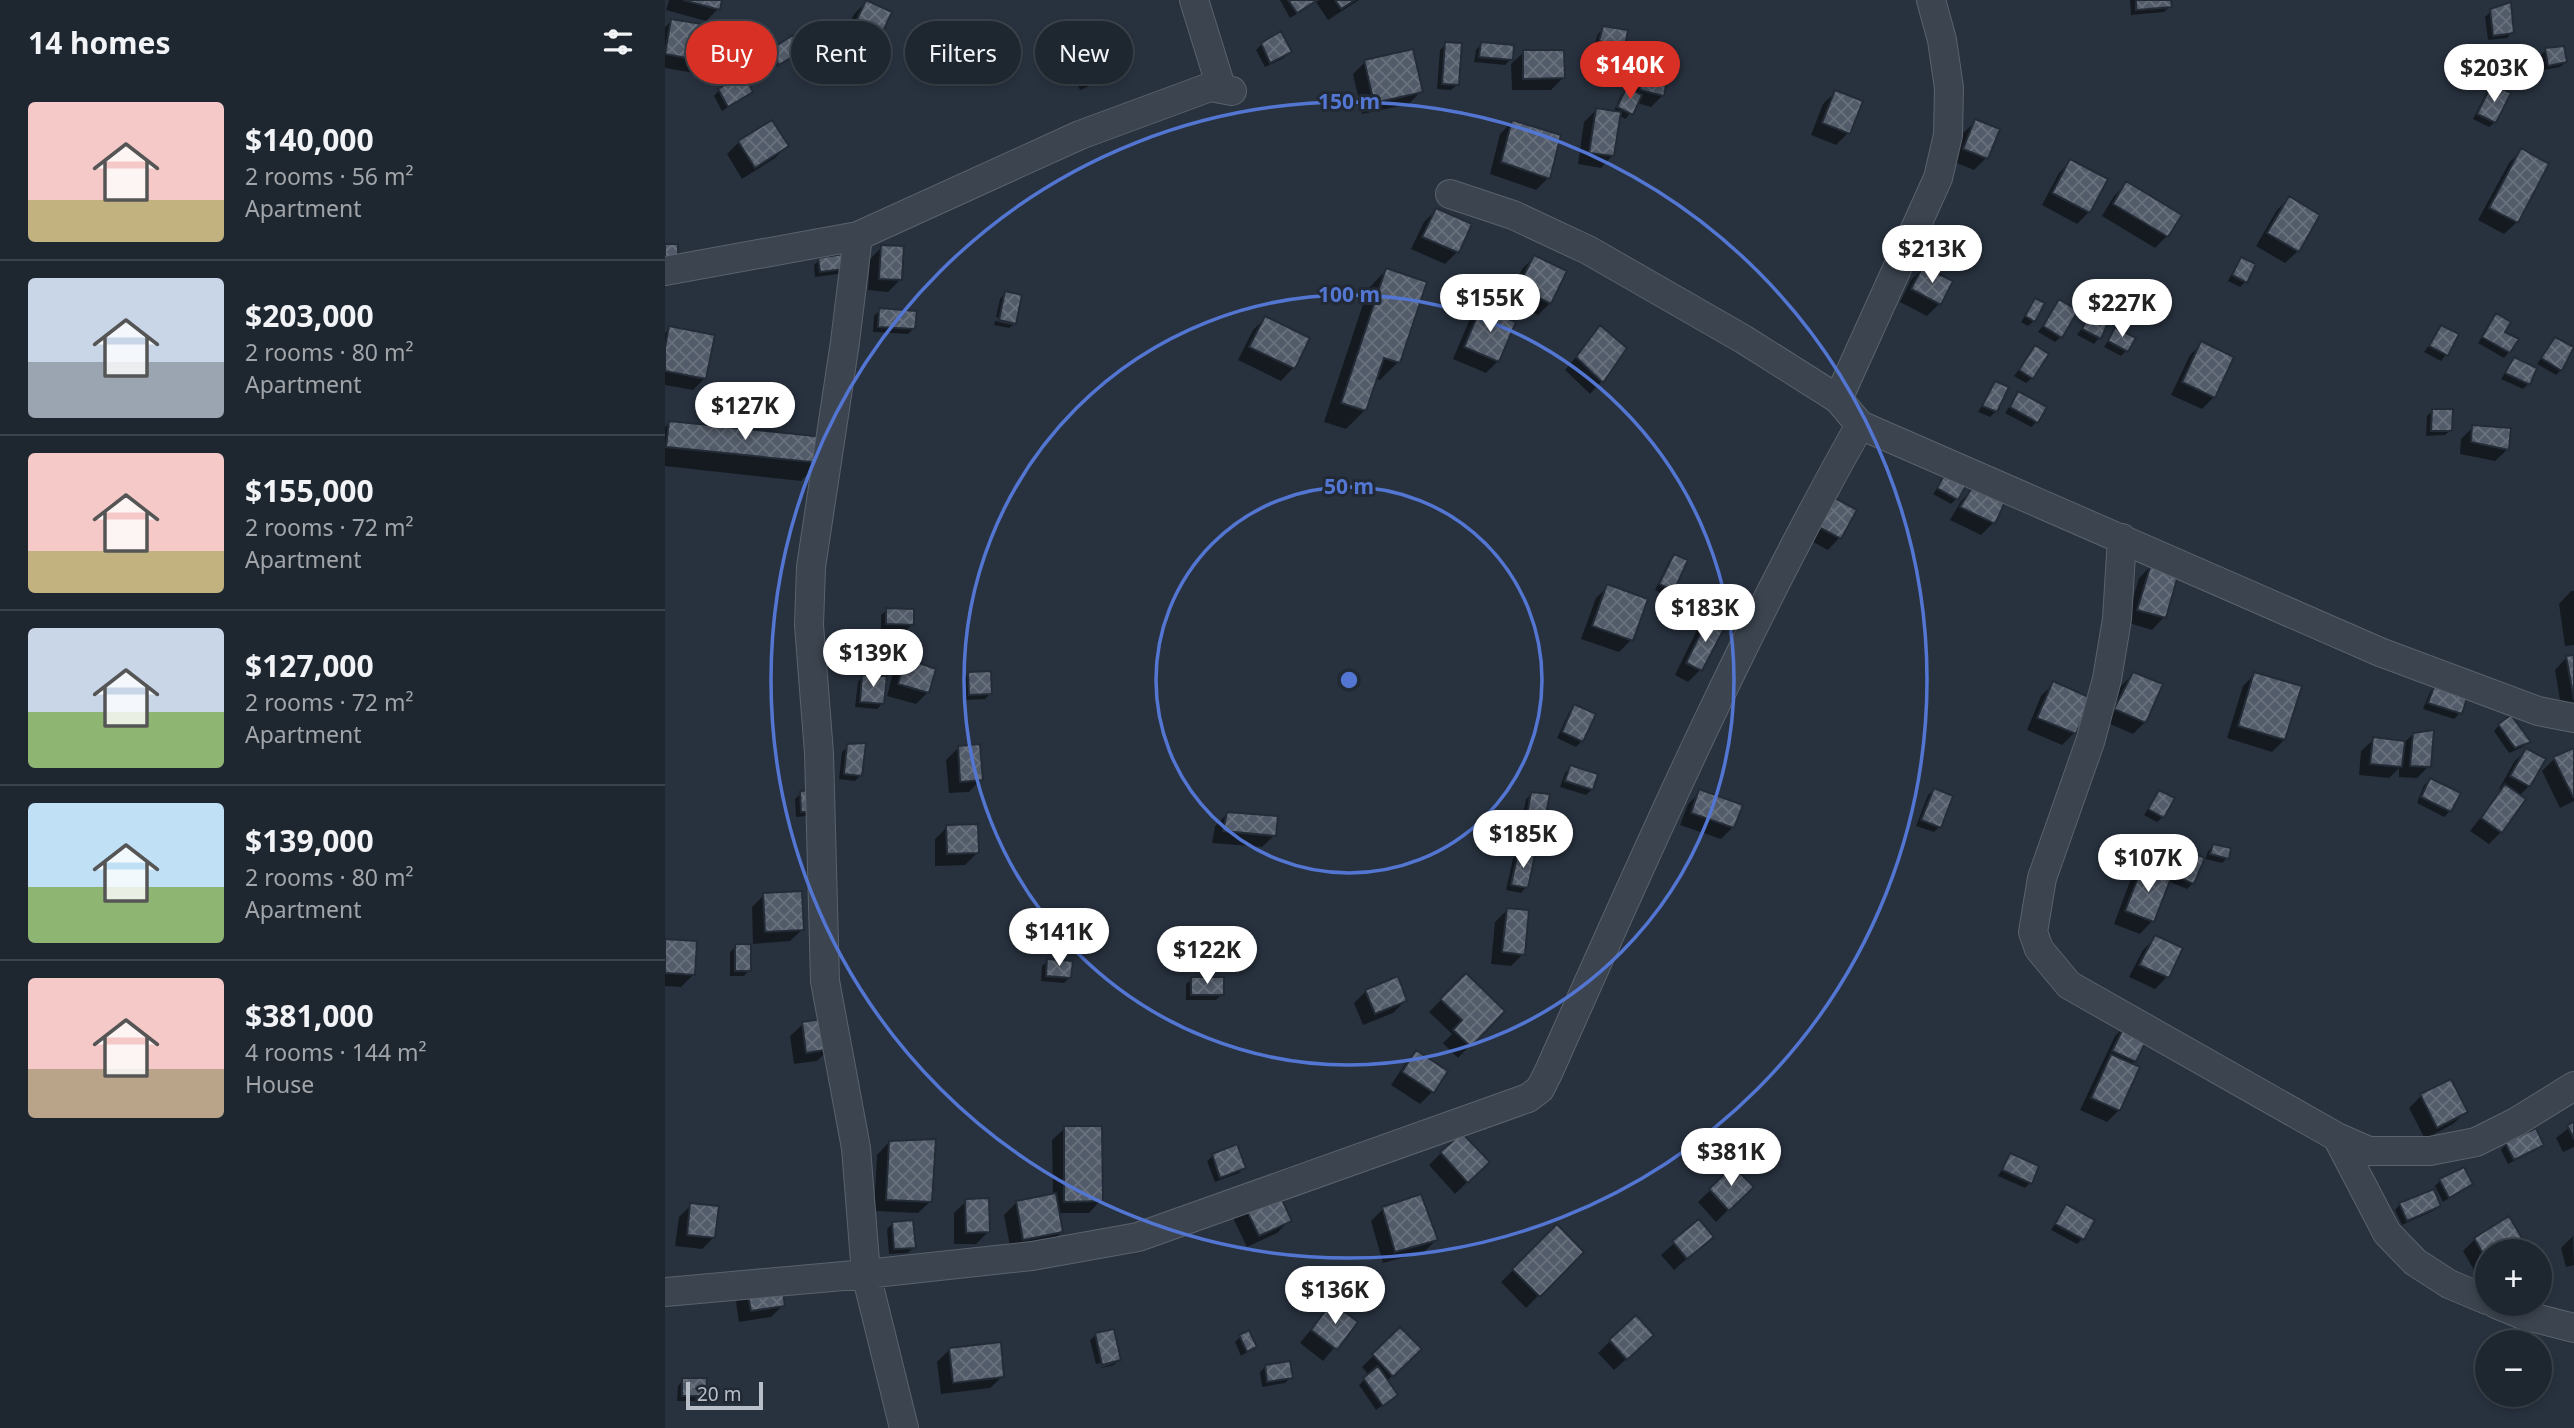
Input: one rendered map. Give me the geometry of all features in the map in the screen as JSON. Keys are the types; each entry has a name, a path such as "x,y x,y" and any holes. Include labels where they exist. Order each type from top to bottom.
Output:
{"street":[{"path":"665,271 858,236 1080,135 1210,87 1226,89 1194,0"},
{"path":"1838,399 1938,178 1945,146 1949,88 1943,40 1931,0"},
{"path":"1450,194 1513,215 1588,250 1743,339 1838,399 1860,425 2380,652 2538,711 2574,718"},
{"path":"858,236 811,567 809,625 819,753 825,981 856,1148 866,1274 904,1428"},
{"path":"665,1292 1032,1256 1137,1237 1528,1098 1539,1089 1673,790 1809,516 1860,425"},
{"path":"2122,538 2117,619 2107,678 2090,742 2042,878 2033,932 2039,949 2069,985 2336,1137 2369,1151 2430,1151 2476,1142 2516,1122 2574,1086"},
{"path":"2336,1137 2387,1234 2415,1262 2449,1284 2475,1295"},
{"path":"2527,1316 2574,1328"}],"building":[{"path":"683,0 722,0 720,10"},
{"path":"866,0 892,12 888,21 856,21"},
{"path":"1288,0 1318,0 1297,13"},
{"path":"1335,0 1355,0 1341,9"},
{"path":"2136,0 2171,0 2172,7 2136,10"},
{"path":"2511,2 2514,33 2493,36 2490,9"},
{"path":"671,19 686,21 686,58 665,54"},
{"path":"1603,26 1628,30 1625,47 1599,41"},
{"path":"1281,31 1292,52 1270,63 1261,43"},
{"path":"791,36 791,58 779,65 777,62 777,45"},
{"path":"1445,42 1462,43 1459,85 1442,84"},
{"path":"1481,42 1514,45 1513,60 1479,57"},
{"path":"2564,46 2567,62 2548,66 2545,48"},
{"path":"1413,49 1423,92 1374,103 1364,60"},
{"path":"1523,50 1564,50 1565,78 1523,79"},
{"path":"1645,52 1671,59 1664,96 1640,90"},
{"path":"727,84 749,84 753,92 728,107 718,89"},
{"path":"2492,84 2511,93 2496,123 2477,114"},
{"path":"1627,87 1642,95 1633,115 1617,107"},
{"path":"1835,90 1863,101 1850,134 1822,123"},
{"path":"1596,108 1621,112 1614,156 1589,153"},
{"path":"1975,119 2000,129 1988,159 1963,149"},
{"path":"772,120 789,146 755,168 738,141"},
{"path":"1512,120 1561,135 1550,179 1501,162"},
{"path":"2521,148 2549,164 2518,223 2489,208"},
{"path":"2070,159 2108,179 2090,213 2052,193"},
{"path":"2126,181 2182,215 2168,237 2113,204"},
{"path":"2289,196 2320,215 2299,252 2267,233"},
{"path":"1436,208 1472,224 1459,253 1422,237"},
{"path":"665,244 678,244 678,266 665,266"},
{"path":"881,245 904,246 902,280 879,279"},
{"path":"850,253 852,268 820,272 818,258"},
{"path":"1534,255 1567,271 1551,304 1518,287"},
{"path":"2241,257 2256,264 2247,283 2232,275"},
{"path":"1923,266 1953,281 1941,305 1911,289"},
{"path":"1386,268 1427,282 1400,363 1384,358 1366,411 1341,403"},
{"path":"1005,291 1022,295 1016,324 999,320"},
{"path":"2035,298 2045,303 2035,322 2025,316"},
{"path":"2059,299 2078,311 2062,338 2043,326"},
{"path":"1481,307 1516,322 1499,362 1464,347"},
{"path":"879,308 917,311 915,329 878,327"},
{"path":"2496,313 2511,322 2505,332 2519,339 2510,353 2482,337"},
{"path":"2089,314 2108,323 2101,339 2082,329"},
{"path":"1265,316 1310,338 1295,369 1249,347"},
{"path":"1600,325 1627,348 1603,383 1576,357"},
{"path":"2441,325 2459,334 2448,356 2429,346"},
{"path":"669,326 715,335 706,379 665,371 665,347"},
{"path":"2115,327 2136,338 2128,352 2108,341"},
{"path":"2555,337 2574,347 2562,371 2541,358"},
{"path":"2201,341 2234,357 2215,398 2182,382"},
{"path":"2035,345 2049,354 2033,379 2019,370"},
{"path":"2514,357 2537,368 2530,385 2505,373"},
{"path":"1995,381 2009,387 1997,412 1982,406"},
{"path":"2018,391 2047,407 2038,423 2010,407"},
{"path":"2432,409 2453,409 2452,431 2431,431"},
{"path":"669,421 824,437 821,463 666,447"},
{"path":"2472,425 2511,428 2509,450 2471,442"},
{"path":"1946,472 1967,484 1958,500 1937,488"},
{"path":"1973,486 2005,502 1995,524 1960,507"},
{"path":"1833,497 1857,510 1841,539 1817,526"},
{"path":"1674,554 1688,560 1674,591 1659,584"},
{"path":"2151,564 2179,572 2166,618 2137,610"},
{"path":"1607,584 1648,599 1633,641 1592,626"},
{"path":"886,608 914,609 914,625 886,624"},
{"path":"1708,618 1725,627 1702,671 1686,663"},
{"path":"2574,655 2574,700 2566,656"},
{"path":"905,658 936,669 929,693 898,684"},
{"path":"991,671 992,694 969,695 968,672"},
{"path":"2133,672 2163,684 2146,723 2114,709"},
{"path":"2254,672 2302,686 2285,740 2238,726"},
{"path":"862,675 887,676 884,704 860,702"},
{"path":"2053,681 2091,698 2076,734 2037,718"},
{"path":"2435,684 2468,695 2462,714 2428,703"},
{"path":"1574,704 1596,714 1583,742 1562,732"},
{"path":"2511,715 2531,742 2515,748 2498,724"},
{"path":"2434,730 2431,767 2410,766 2413,733"},
{"path":"2373,737 2405,741 2402,767 2370,764"},
{"path":"866,743 862,776 844,774 847,744"},
{"path":"980,744 983,780 960,782 958,746"},
{"path":"2526,748 2546,759 2530,787 2510,776"},
{"path":"2574,748 2574,797 2573,797 2553,757"},
{"path":"1570,765 1598,774 1593,790 1565,781"},
{"path":"2430,778 2461,793 2451,812 2421,797"},
{"path":"2505,784 2526,799 2502,833 2481,818"},
{"path":"1934,788 1953,796 1941,828 1921,820"},
{"path":"1699,789 1743,805 1734,828 1691,813"},
{"path":"815,790 816,811 801,812 800,791"},
{"path":"2159,790 2175,798 2164,818 2148,809"},
{"path":"1531,792 1550,794 1543,830 1525,827"},
{"path":"1227,812 1278,816 1276,836 1223,831"},
{"path":"978,824 979,853 947,854 946,825"},
{"path":"2213,844 2231,848 2229,859 2210,854"},
{"path":"2184,849 2205,858 2194,884 2171,875"},
{"path":"1518,852 1535,855 1528,888 1511,885"},
{"path":"2142,867 2171,878 2154,922 2125,911"},
{"path":"802,891 804,930 765,932 763,893"},
{"path":"1507,908 1529,910 1525,955 1502,952"},
{"path":"2155,935 2183,948 2169,978 2139,965"},
{"path":"665,939 697,941 695,975 665,973"},
{"path":"735,944 751,944 751,971 735,971"},
{"path":"1047,959 1073,961 1071,978 1046,976"},
{"path":"1466,973 1505,1011 1471,1047 1453,1030 1462,1020 1440,999"},
{"path":"1398,976 1407,1001 1375,1014 1365,990"},
{"path":"1191,977 1224,977 1224,995 1191,995"},
{"path":"827,1018 831,1049 806,1053 802,1022"},
{"path":"2127,1021 2150,1033 2136,1062 2112,1051"},
{"path":"1416,1050 1448,1071 1434,1093 1402,1072"},
{"path":"2111,1054 2140,1067 2120,1111 2091,1098"},
{"path":"2451,1079 2468,1112 2437,1128 2420,1094"},
{"path":"2574,1122 2574,1139 2567,1125"},
{"path":"1064,1126 1102,1126 1103,1201 1064,1202"},
{"path":"2536,1128 2544,1145 2514,1160 2505,1143"},
{"path":"1462,1133 1490,1162 1468,1183 1440,1152"},
{"path":"936,1139 932,1202 886,1200 889,1141"},
{"path":"1237,1144 1246,1168 1220,1178 1212,1154"},
{"path":"2010,1153 2039,1166 2032,1184 2002,1170"},
{"path":"1733,1166 1754,1187 1729,1211 1709,1189"},
{"path":"2464,1167 2473,1184 2449,1198 2439,1179"},
{"path":"1277,1189 1292,1221 1259,1236 1244,1205"},
{"path":"2434,1189 2441,1206 2407,1221 2399,1203"},
{"path":"1056,1193 1063,1232 1023,1240 1016,1201"},
{"path":"1421,1194 1438,1240 1395,1252 1382,1207"},
{"path":"989,1198 990,1232 966,1233 965,1199"},
{"path":"690,1203 719,1206 715,1238 687,1235"},
{"path":"2066,1204 2095,1220 2084,1240 2055,1224"},
{"path":"2509,1216 2522,1238 2475,1240"},
{"path":"1699,1219 1714,1237 1687,1259 1672,1241"},
{"path":"913,1220 916,1248 894,1249 892,1222"},
{"path":"1557,1224 1584,1252 1540,1297 1512,1269"},
{"path":"782,1283 785,1306 751,1311 747,1289"},
{"path":"1332,1302 1358,1322 1337,1350 1311,1330"},
{"path":"1636,1315 1654,1335 1627,1360 1609,1340"},
{"path":"1400,1327 1422,1349 1393,1377 1372,1354"},
{"path":"1114,1329 1121,1360 1102,1365 1095,1333"},
{"path":"1249,1330 1257,1347 1247,1352 1239,1335"},
{"path":"1001,1342 1004,1377 953,1383 949,1348"},
{"path":"1290,1361 1293,1378 1267,1382 1265,1365"},
{"path":"1378,1366 1398,1395 1383,1406 1363,1378"},
{"path":"682,1378 707,1378 706,1396 682,1396"}]}
